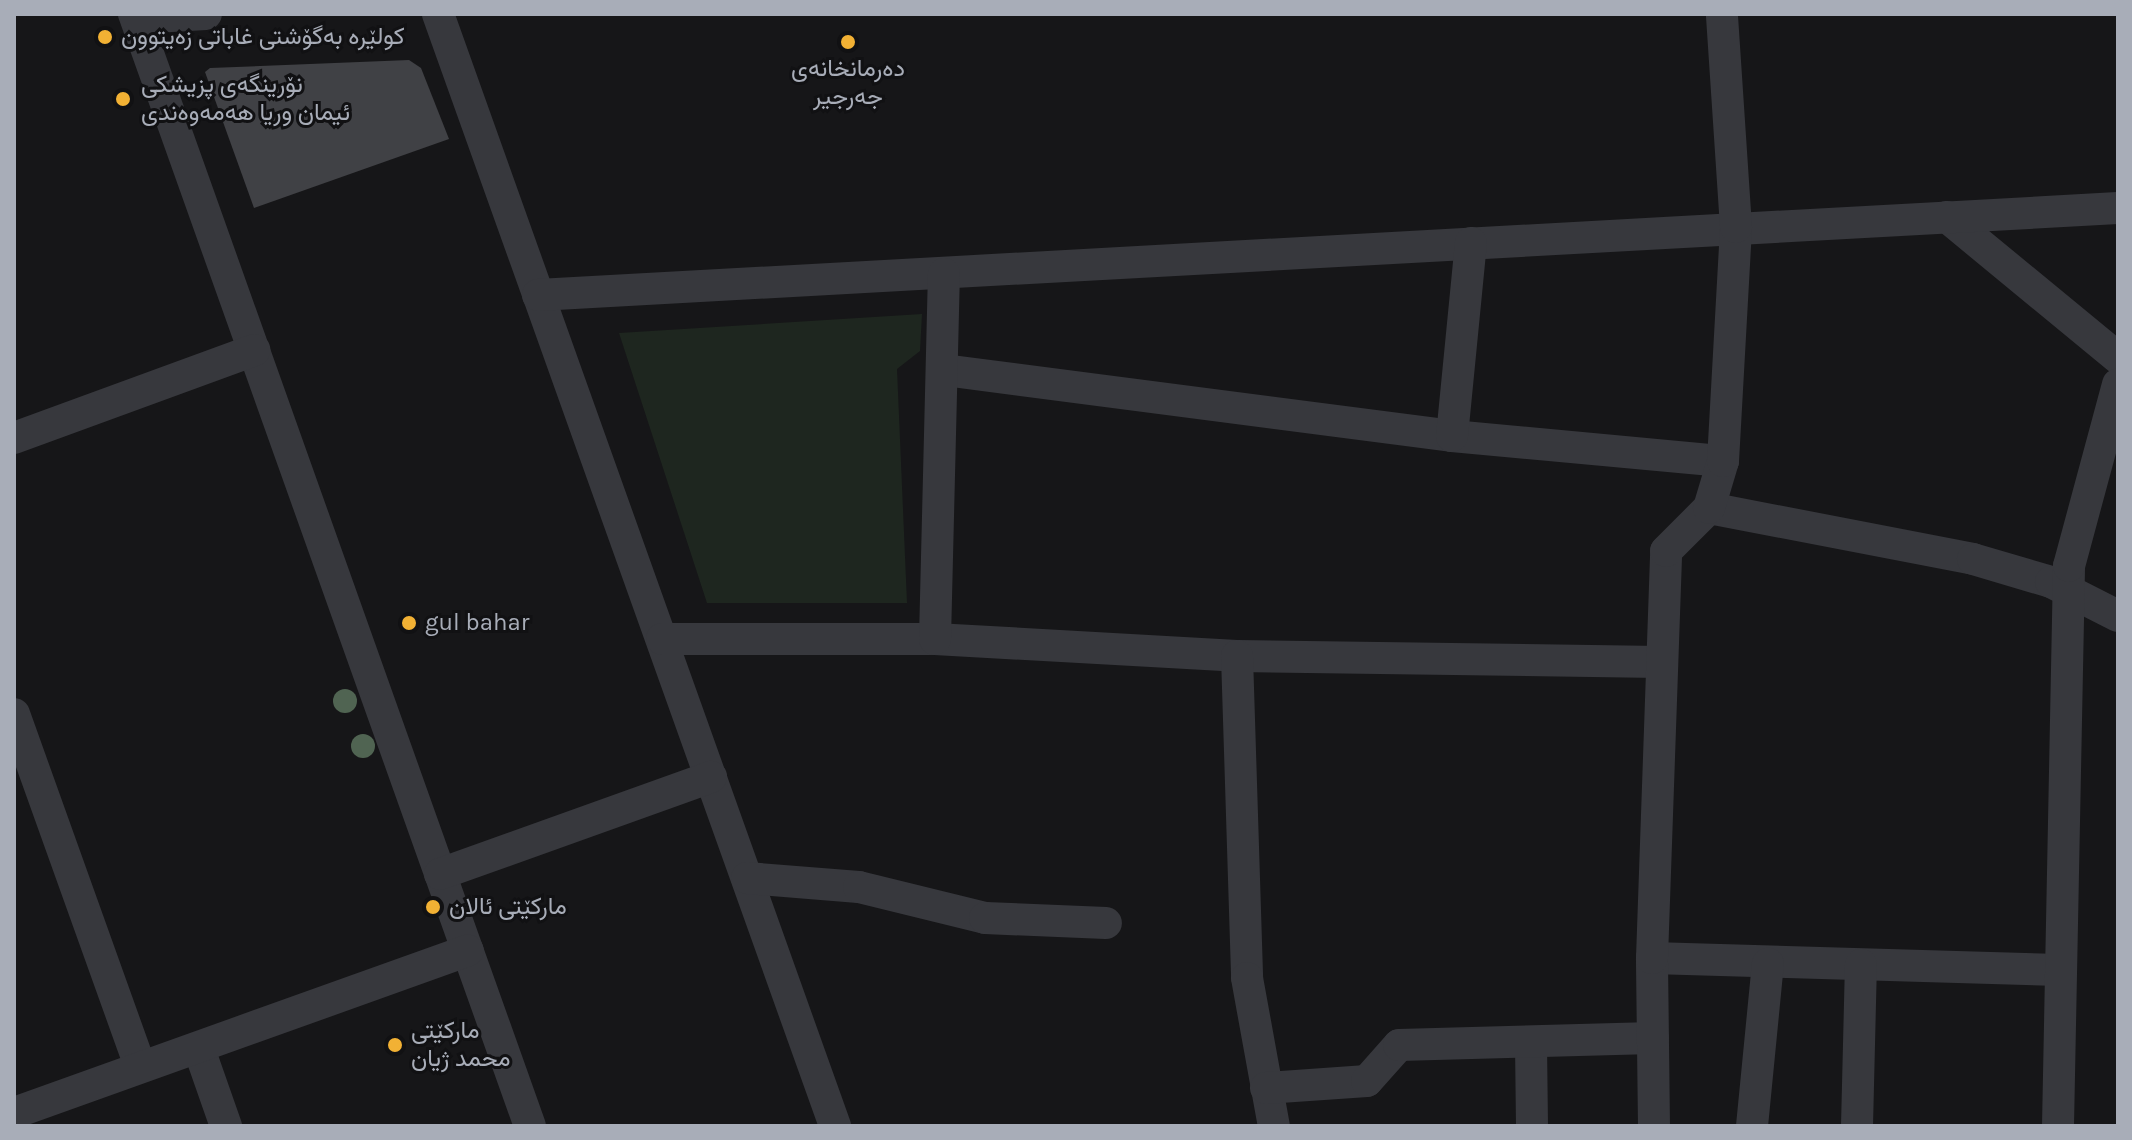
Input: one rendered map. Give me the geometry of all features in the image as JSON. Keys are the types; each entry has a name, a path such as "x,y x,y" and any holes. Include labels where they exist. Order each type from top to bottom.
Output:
{"street":[{"path":"206,14 135,16 530,1126"},
{"path":"438,14 835,1126"},
{"path":"1654,1126 1652,958 1666,551 1709,508 1723,461 1736,227 1722,14"},
{"path":"538,295 2118,208"},
{"path":"1947,217 2118,358"},
{"path":"1452,436 1471,243"},
{"path":"935,639 944,274"},
{"path":"14,438 254,350"},
{"path":"944,370 1452,436 1723,461"},
{"path":"2058,1126 2069,566 2118,385"},
{"path":"1709,508 1973,559 2068,590 2118,616"},
{"path":"662,639 935,639 1237,656 1660,662"},
{"path":"1237,656 1247,978 1274,1126"},
{"path":"14,714 140,1065"},
{"path":"440,874 711,777"},
{"path":"747,878 859,887 985,918 1106,923"},
{"path":"14,1113 140,1065 199,1049 468,950"},
{"path":"1652,958 1768,964 2060,970"},
{"path":"1752,1126 1768,964"},
{"path":"1857,1126 1861,965"},
{"path":"1266,1088 1367,1081 1399,1045 1531,1044 1653,1038"},
{"path":"1531,1044 1532,1126"},
{"path":"199,1049 226,1126"}],"shaded area":[{"path":"922,314 920,351 897,369 907,603 707,603 619,333"}],"building":[{"path":"409,60 421,68 449,139 254,208 205,72 210,68"}],"place":[{"name":"کولێرە بەگۆشتی غاباتی زەیتوون","path":"105,37"},
{"name":"دەرمانخانەی جەرجیر","path":"848,42"},
{"name":"نۆرینگەی پزیشکی ئیمان وریا هەمەوەندی","path":"123,99"},
{"name":"gul bahar","path":"409,623"},
{"name":"مارکێتی ئالان","path":"433,907"},
{"name":"مارکێتی محمد ژیان","path":"395,1045"}]}
